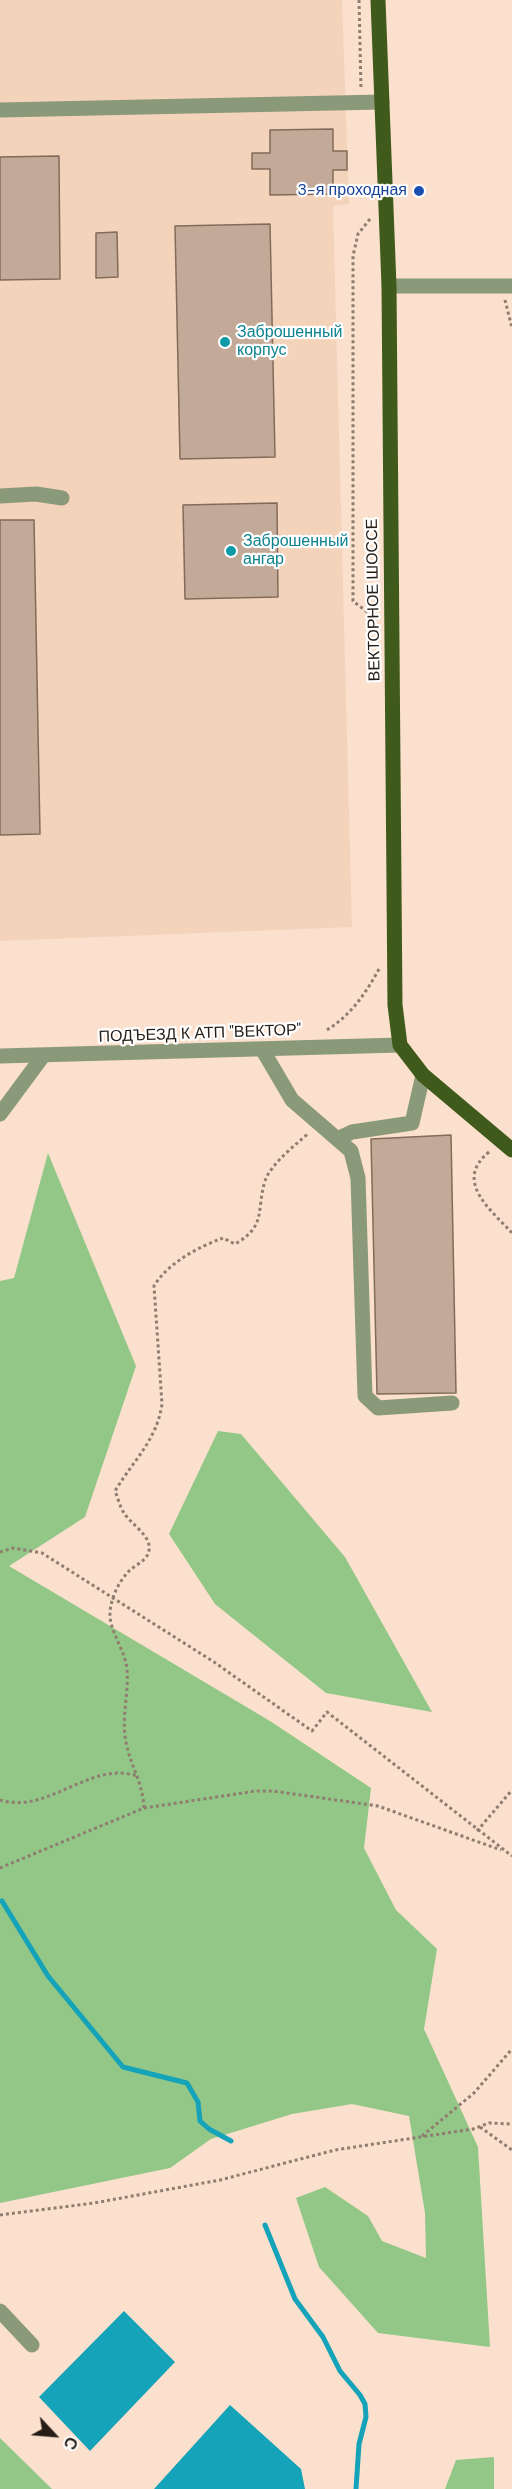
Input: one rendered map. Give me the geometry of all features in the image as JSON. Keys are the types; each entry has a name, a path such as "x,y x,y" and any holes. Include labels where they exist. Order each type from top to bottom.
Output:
{"main road":[{"name":"ВЕКТОРНОЕ ШОССЕ","path":"378,0 389,286 395,1005 400,1045"},
{"path":"400,1045 423,1075 507,1145"}],"street":[{"path":"0,110 382,102"},
{"path":"389,286 507,286"},
{"path":"0,496 36,494 62,498"},
{"name":"ПОДЪЕЗД К АТП \"ВЕКТОР\"","path":"0,1056 400,1045"},
{"path":"262,1049 291,1100 351,1151 358,1178 365,1396 378,1408 452,1403"},
{"path":"0,1114 43,1056"},
{"path":"337,1140 351,1132 412,1123 423,1075"},
{"path":"0,2311 32,2345"}],"path":[{"path":"359,0 362,102"},
{"path":"372,217 358,234 353,256 353,601 377,620"},
{"path":"507,286 512,328"},
{"path":"320,1035 350,1011 368,990 382,959"},
{"path":"144,1808 143,1789 123,1724 128,1689 126,1666 110,1617 113,1599 129,1571 142,1563 149,1553 149,1542 123,1512 115,1491 150,1443 159,1422 162,1404 154,1286 162,1272 207,1243 223,1238 236,1244 249,1236 257,1226 265,1179 288,1150 319,1124"},
{"path":"507,1145 481,1158 474,1173 476,1192 512,1233"},
{"path":"0,1552 13,1548 42,1553 214,1662 312,1731 327,1712 512,1856"},
{"path":"0,1800 35,1800 94,1778 119,1773 139,1776"},
{"path":"477,1831 512,1790"},
{"path":"0,1868 144,1808 273,1791 378,1806 505,1852"},
{"path":"421,2137 474,2093 512,2049"},
{"path":"0,2215 105,2201 220,2180 335,2150 480,2127 489,2123 512,2124"},
{"path":"480,2127 512,2150"}],"shaded area":[{"path":"0,0 342,0 349,204 333,206 352,927 0,941"}],"green space":[{"path":"48,1153 136,1366 85,1517 9,1566 270,1721 371,1788 364,1848 396,1910 437,1949 424,2029 478,2147 490,2347 378,2333 319,2267 296,2198 325,2187 368,2216 382,2241 426,2258 425,2213 409,2116 352,2104 292,2114 211,2139 170,2168 0,2203 0,1281 14,1278"},
{"path":"218,1431 241,1434 345,1557 432,1712 326,1693 215,1604 169,1534"},
{"path":"0,2438 52,2489 0,2489"},
{"path":"494,2457 494,2489 445,2489 456,2460"}],"water":[{"path":"124,2311 175,2362 90,2451 39,2397"},
{"path":"230,2405 301,2469 305,2489 154,2489"}],"building":[{"path":"333,129 333,151 347,151 347,170 333,170 333,194 270,195 270,169 252,169 252,153 270,153 270,130"},
{"path":"59,156 60,279 0,280 0,157"},
{"name":"Заброшенный корпус","path":"270,224 275,457 180,459 175,226"},
{"path":"117,232 118,277 96,278 96,233"},
{"name":"Заброшенный ангар","path":"277,503 278,597 185,599 183,505"},
{"path":"0,520 34,520 40,834 0,835"},
{"path":"451,1135 456,1393 377,1394 371,1139"}],"waterway":[{"path":"2,1901 48,1976 123,2067 187,2083 198,2102 200,2121 209,2129 231,2141"},
{"path":"265,2225 295,2299 323,2337 340,2371 365,2404 366,2417 359,2444 356,2489"}],"place":[{"name":"3-я проходная","path":"419,191"},
{"name":"Заброшенный корпус","path":"225,342"},
{"name":"Заброшенный ангар","path":"231,551"}]}
